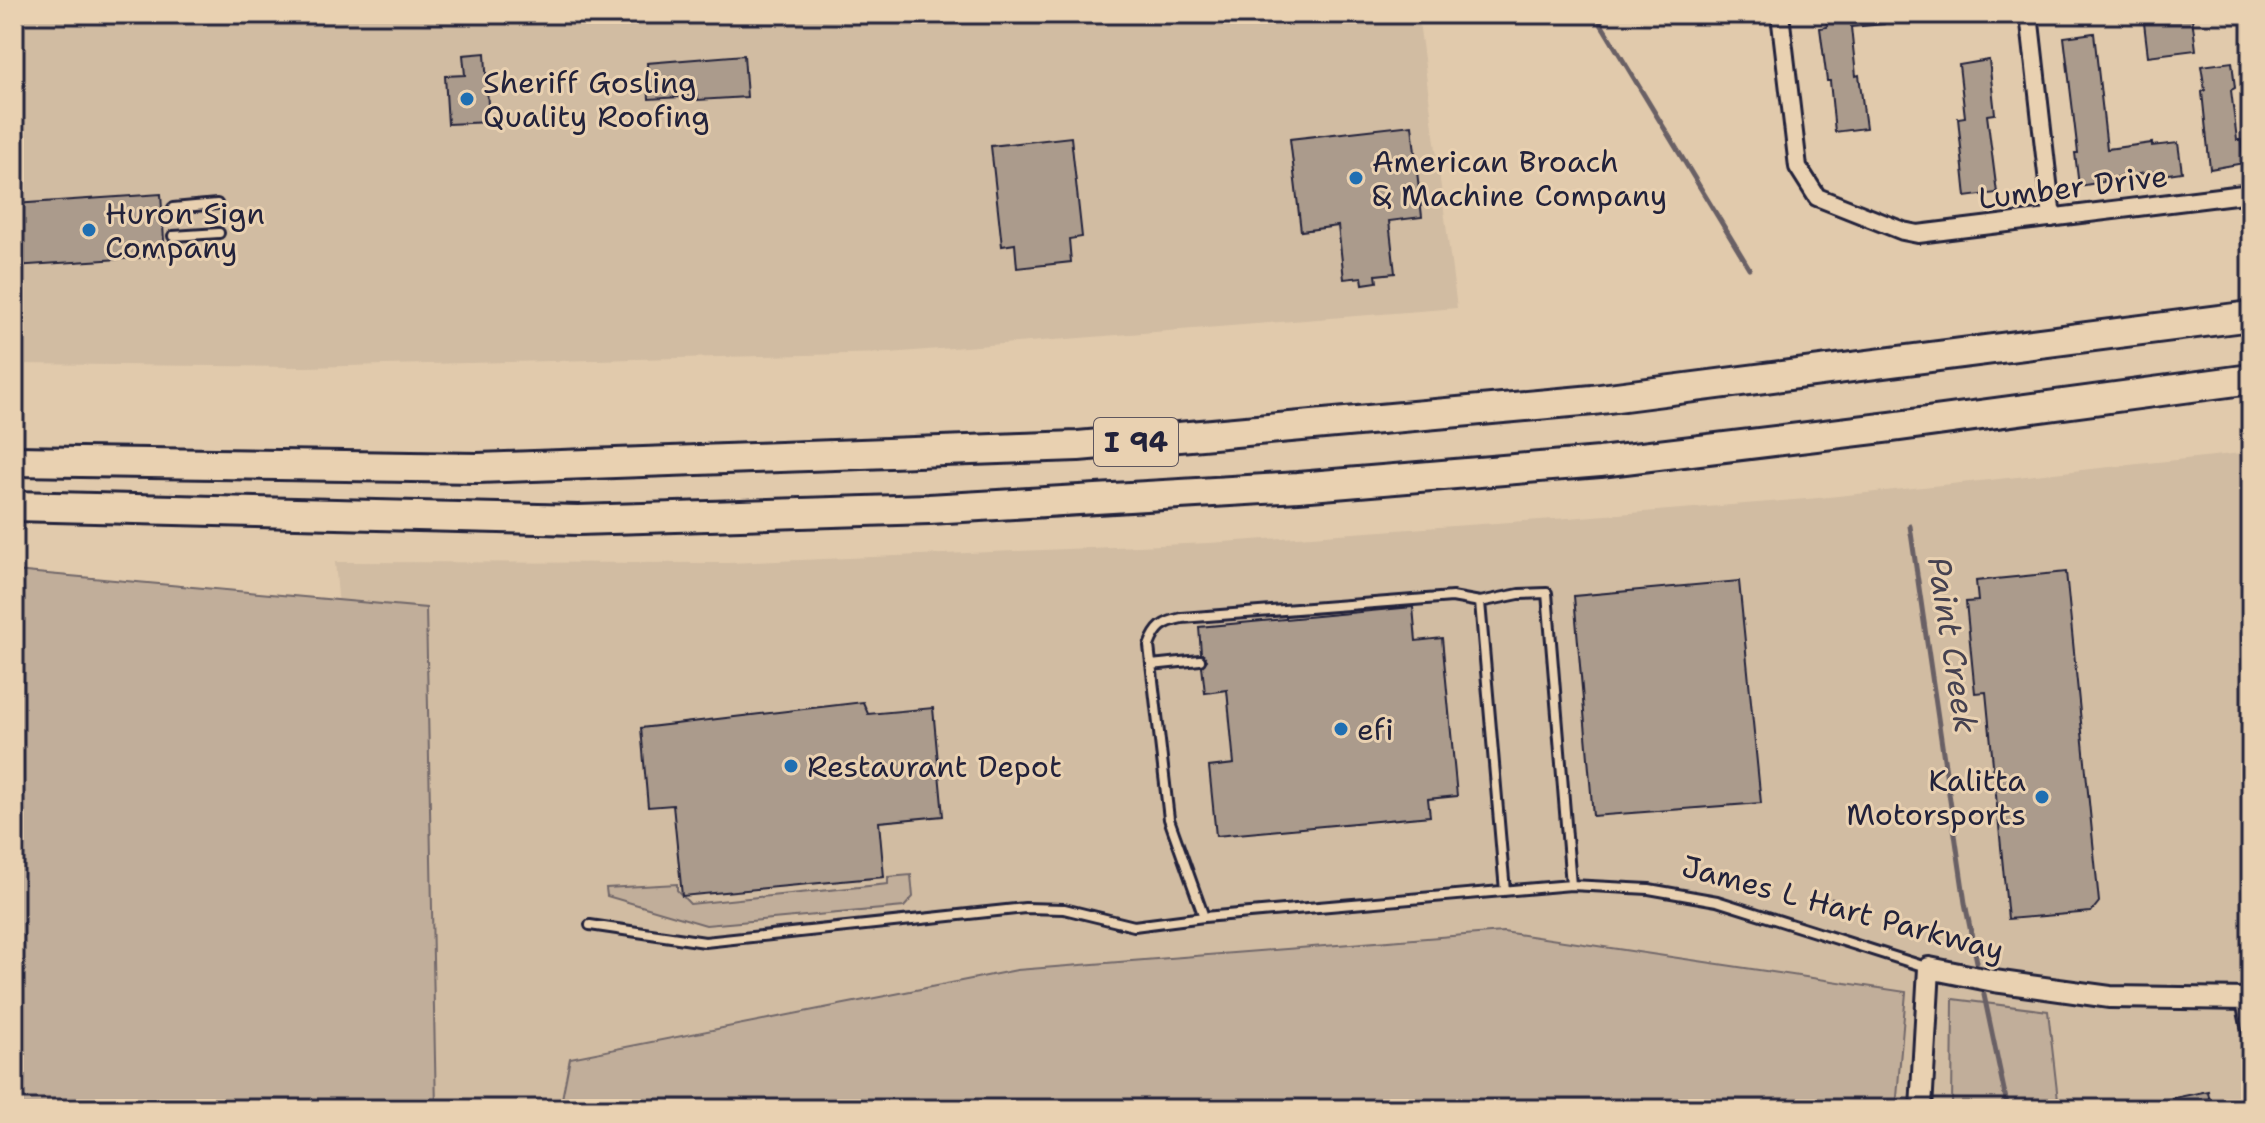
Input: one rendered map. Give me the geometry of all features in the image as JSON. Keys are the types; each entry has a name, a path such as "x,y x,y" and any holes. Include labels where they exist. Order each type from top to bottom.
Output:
{"highway":[{"name":"I 94","path":"14,461 478,468 1078,446 1593,400 2251,316"},
{"name":"I 94","path":"14,506 578,520 929,509 1298,487 1600,462 2251,379"}],"street":[{"name":"Lumber Drive","path":"1780,14 1798,167 1817,197 1903,231 1918,234 2243,194"},
{"path":"2029,14 2052,218"},
{"path":"1921,1109 1929,968"},
{"name":"James L Hart Parkway","path":"1929,968 1994,981 2110,997 2246,999"}],"lane":[{"path":"173,208 217,204"},
{"path":"173,236 219,233"},
{"path":"1204,917 1169,819 1149,646 1155,631 1165,621 1182,618 1452,597 1480,602 1519,594 1547,593 1571,885"},
{"path":"1480,602 1505,891"},
{"path":"1151,665 1200,660"},
{"name":"James L Hart Parkway","path":"590,925 705,942 1025,908 1064,909 1134,926 1204,917 1571,885 1649,889 1717,901 1929,968"},
{"path":"2246,999 2251,1050"}],"path":[{"path":"1831,899 1854,909"}],"shaded area":[{"path":"14,14 1418,14 1457,308 889,353 305,367 14,364"},
{"path":"2251,452 2251,1109 384,1109 335,562 728,563 1209,543 1819,498"},
{"path":"14,571 426,608 436,1109 14,1109"},
{"path":"911,875 913,897 904,907 706,925 607,896 606,888 677,884 677,890 690,904 888,884 888,877"},
{"path":"1503,932 1906,992 1896,1109 560,1109 570,1058 1017,970"},
{"path":"1953,999 2048,1011 2059,1109 1952,1109"}],"building":[{"path":"1825,14 1883,14 1884,24 1851,27 1866,128 1835,132 1820,28 1827,27"},
{"path":"2192,17 2196,50 2148,56 2144,23"},
{"path":"2094,33 2107,149 2178,143 2182,172 2154,176 2154,172 2103,179 2103,182 2079,186 2064,37"},
{"name":"Sheriff Gosling Quality Roofing","path":"485,53 489,122 448,124 445,76 465,75 463,55"},
{"path":"744,55 747,97 649,99 647,63"},
{"path":"1989,60 1995,114 1987,115 1997,193 1966,197 1958,118 1965,117 1959,65"},
{"path":"2232,62 2235,88 2231,90 2237,140 2241,140 2244,163 2210,169 2201,66"},
{"name":"American Broach & Machine Company","path":"1412,125 1422,217 1389,221 1395,273 1376,275 1377,282 1363,284 1362,277 1344,279 1338,226 1301,231 1290,139"},
{"path":"1071,137 1082,237 1069,239 1071,262 1017,268 1015,244 1002,246 991,146"},
{"name":"Huron Sign Company","path":"161,194 165,256 14,266 14,204"},
{"name":"Kalitta Motorsports","path":"2066,572 2099,902 2091,912 2008,919 1986,692 1975,693 1966,602 1978,601 1976,581"},
{"path":"1739,581 1761,803 1593,816 1574,596"},
{"name":"efi","path":"1413,607 1416,641 1442,638 1457,796 1428,799 1430,816 1216,836 1209,767 1234,764 1227,690 1205,693 1202,666 1207,660 1201,653 1199,627"},
{"name":"Restaurant Depot","path":"863,702 868,714 933,708 943,816 879,822 884,877 682,896 673,805 648,807 641,728"},
{"path":"2208,1091 2211,1109 2155,1109 2155,1102"}],"waterway":[{"name":"Paint Creek","path":"1595,14 1749,268"},
{"name":"Paint Creek","path":"1910,526 1965,903 1977,962"},
{"name":"Paint Creek","path":"1984,995 2008,1109"}],"place":[{"name":"Sheriff Gosling Quality Roofing","path":"467,99"},
{"name":"American Broach & Machine Company","path":"1356,178"},
{"name":"Huron Sign Company","path":"89,230"},
{"name":"efi","path":"1341,729"},
{"name":"Restaurant Depot","path":"791,766"},
{"name":"Kalitta Motorsports","path":"2042,797"}]}
